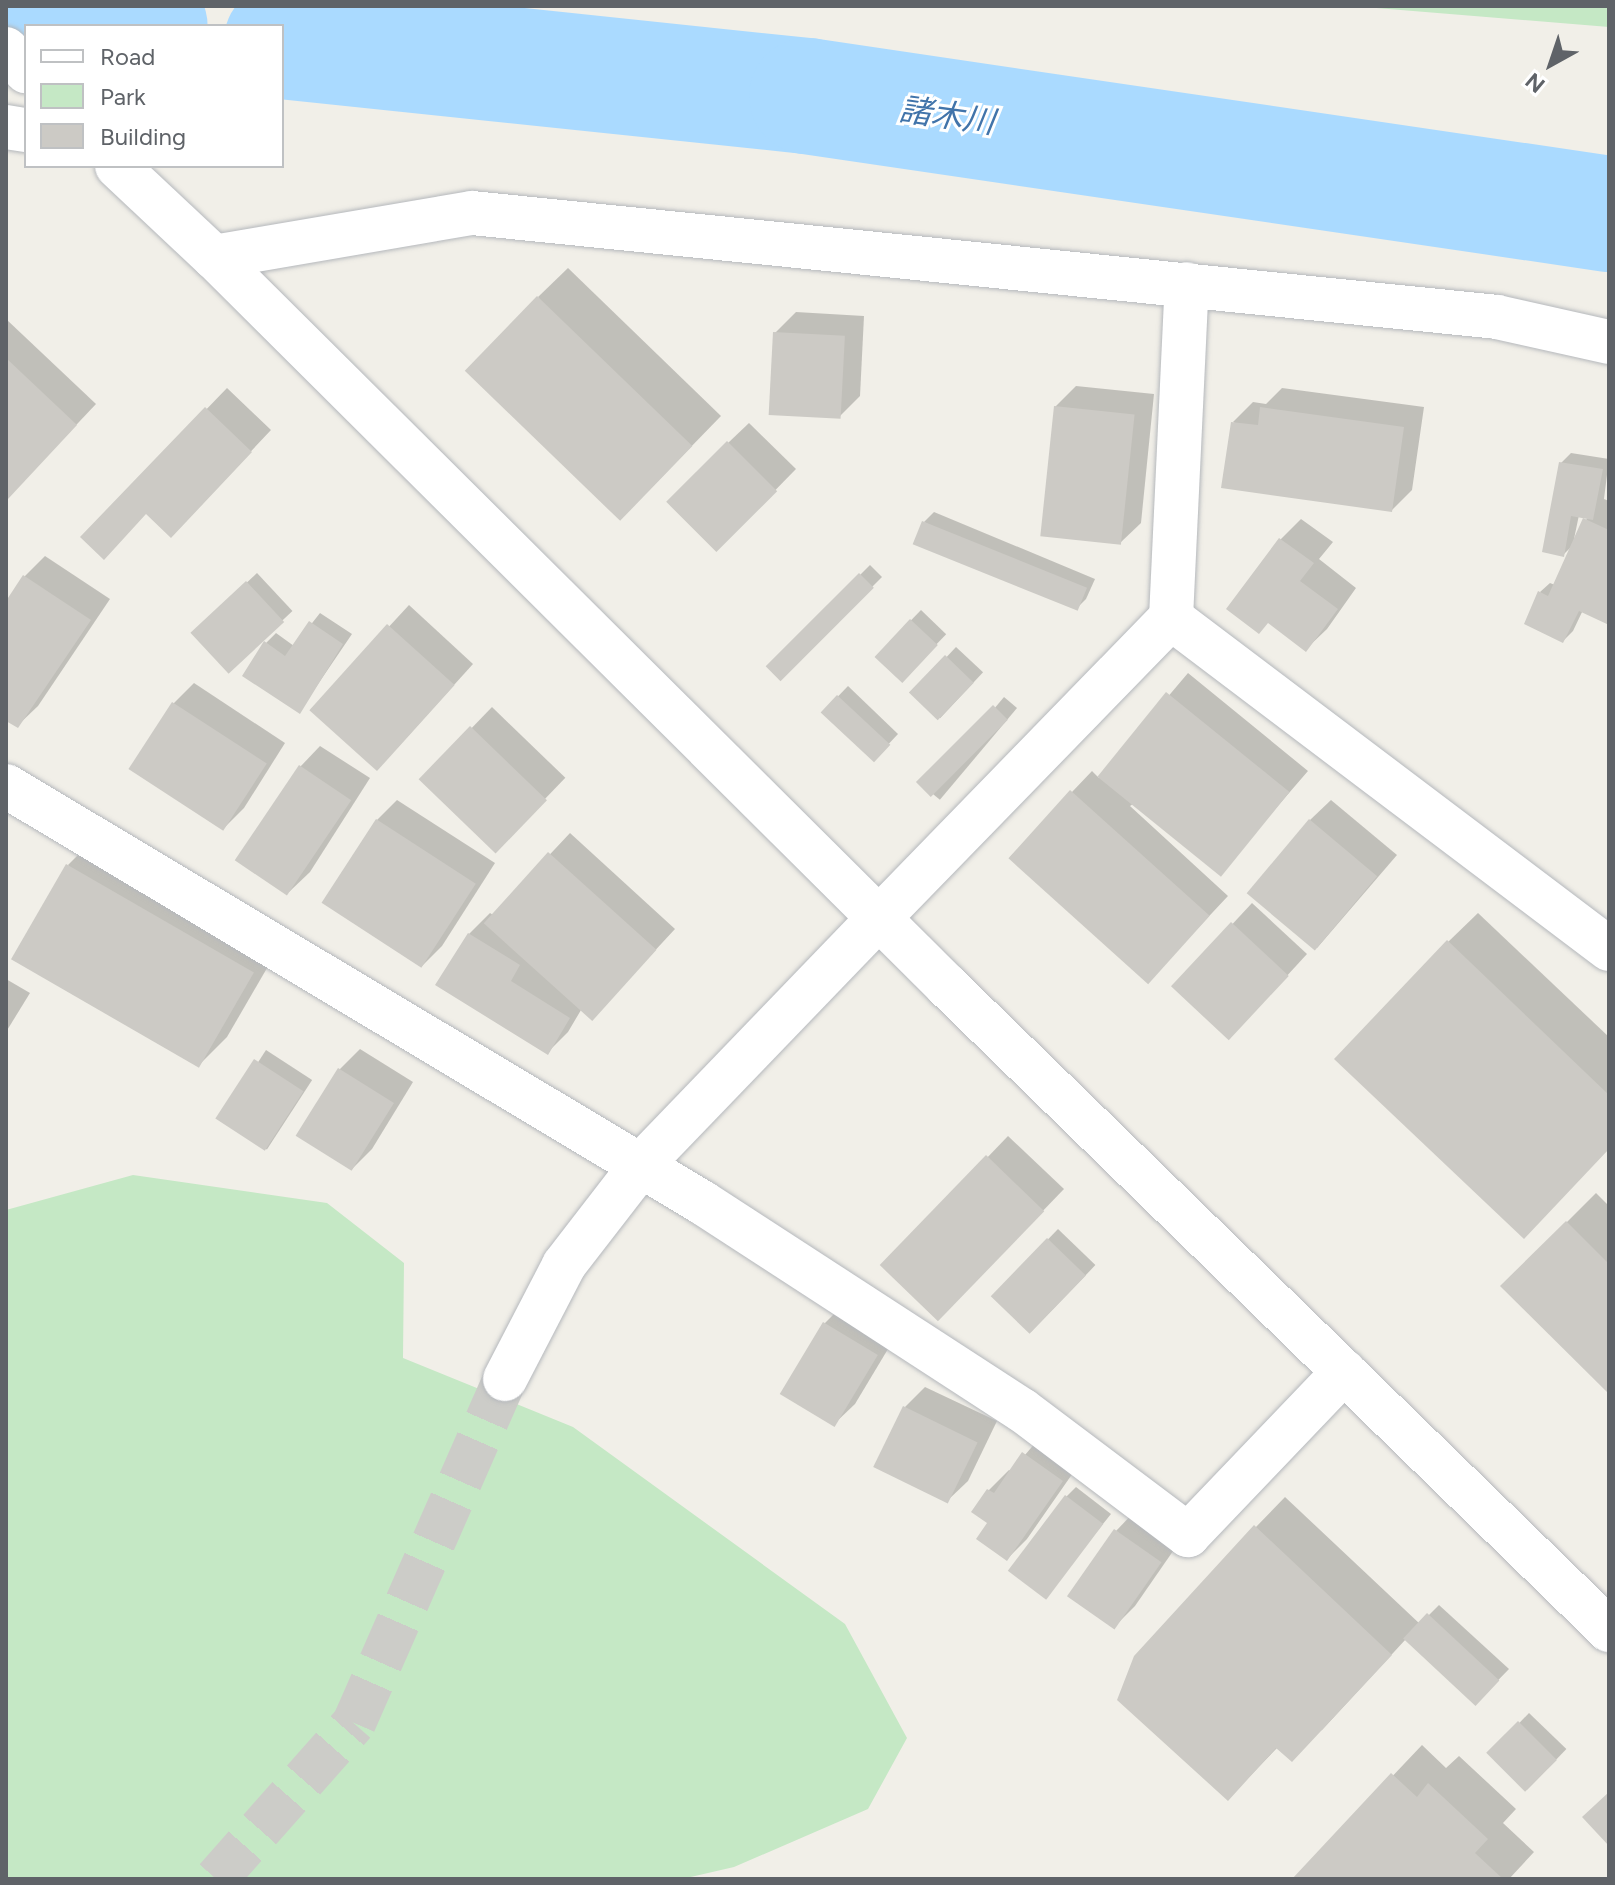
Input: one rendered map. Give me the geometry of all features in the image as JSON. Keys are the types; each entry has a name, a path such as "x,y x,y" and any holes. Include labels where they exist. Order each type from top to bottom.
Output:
{"street":[{"path":"6,49 24,69"},
{"path":"119,168 214,257 878,919 1609,1630"},
{"path":"214,257 472,213 1497,317 1609,342"},
{"path":"505,1379 564,1265 642,1164 1171,618 1187,284"},
{"path":"1171,618 1609,949"},
{"path":"6,786 642,1164 1022,1410 1188,1535 1344,1372"}],"green space":[{"path":"1352,6 1609,6 1609,27"},
{"path":"133,1175 327,1203 404,1263 403,1358 573,1427 845,1624 907,1738 868,1809 734,1867 682,1879 6,1879 6,1210"}],"building":[{"path":"537,296 692,446 620,521 465,371"},
{"path":"773,332 845,336 841,419 769,415"},
{"path":"6,358 77,425 8,499 6,497"},
{"path":"1054,406 1135,414 1121,545 1040,536"},
{"path":"205,407 252,452 171,538 146,514 104,560 80,537"},
{"path":"1260,407 1404,427 1392,512 1221,488 1231,422 1258,425"},
{"path":"727,441 777,491 716,552 666,502"},
{"path":"1559,462 1603,469 1593,520 1571,516 1564,557 1542,552"},
{"path":"1583,518 1609,530 1609,625 1579,611 1563,643 1524,624 1538,591 1548,596"},
{"path":"922,521 1087,588 1078,611 913,544"},
{"path":"1279,538 1314,563 1300,581 1338,609 1306,652 1268,623 1259,634 1226,609"},
{"path":"859,573 874,588 781,681 766,666"},
{"path":"23,575 91,620 18,728 6,721 6,601"},
{"path":"246,581 284,622 229,674 190,633"},
{"path":"910,619 938,645 902,683 875,657"},
{"path":"309,621 343,644 300,714 242,676 264,641 285,656"},
{"path":"387,624 455,685 377,771 309,710"},
{"path":"945,655 974,683 938,720 909,692"},
{"path":"1166,692 1290,792 1221,877 1097,777"},
{"path":"837,695 890,745 874,762 821,713"},
{"path":"172,702 267,764 223,831 128,769"},
{"path":"993,705 1008,720 931,797 916,782"},
{"path":"470,726 547,800 496,854 419,779"},
{"path":"299,765 351,800 287,896 235,860"},
{"path":"1070,790 1210,916 1148,984 1008,858"},
{"path":"376,819 476,884 421,968 322,903"},
{"path":"1309,819 1377,876 1315,951 1247,893"},
{"path":"548,852 656,950 592,1021 484,923"},
{"path":"66,864 254,972 199,1068 11,959"},
{"path":"1231,922 1289,976 1229,1040 1171,986"},
{"path":"468,933 520,965 511,981 570,1018 548,1055 435,985"},
{"path":"1447,940 1609,1095 1609,1149 1524,1239 1334,1059"},
{"path":"254,1059 303,1091 265,1151 215,1119"},
{"path":"338,1068 394,1103 352,1171 296,1136"},
{"path":"986,1155 1044,1211 938,1321 880,1265"},
{"path":"1566,1221 1609,1264 1609,1394 1500,1286"},
{"path":"1047,1238 1086,1276 1030,1334 991,1296"},
{"path":"823,1322 878,1355 835,1427 780,1394"},
{"path":"903,1406 978,1442 948,1504 873,1467"},
{"path":"1022,1452 1063,1481 1007,1561 976,1539 987,1523 971,1512 987,1489 994,1493"},
{"path":"1065,1495 1103,1524 1046,1600 1008,1571"},
{"path":"1254,1525 1392,1655 1292,1762 1276,1748 1228,1801 1117,1700 1134,1656"},
{"path":"1114,1529 1162,1562 1114,1629 1067,1596"},
{"path":"1427,1613 1499,1681 1476,1706 1403,1639"},
{"path":"1518,1721 1557,1760 1525,1792 1486,1753"},
{"path":"1391,1773 1417,1797 1428,1783 1488,1839 1475,1853 1503,1879 1292,1879"},
{"path":"1609,1792 1609,1846 1582,1817"}],"waterway":[{"name":"諸木川","path":"8,6 136,24"},
{"name":"諸木川","path":"284,41 807,96 1609,214"}],"tunnel":[{"path":"216,1879 354,1723 505,1379"}]}
